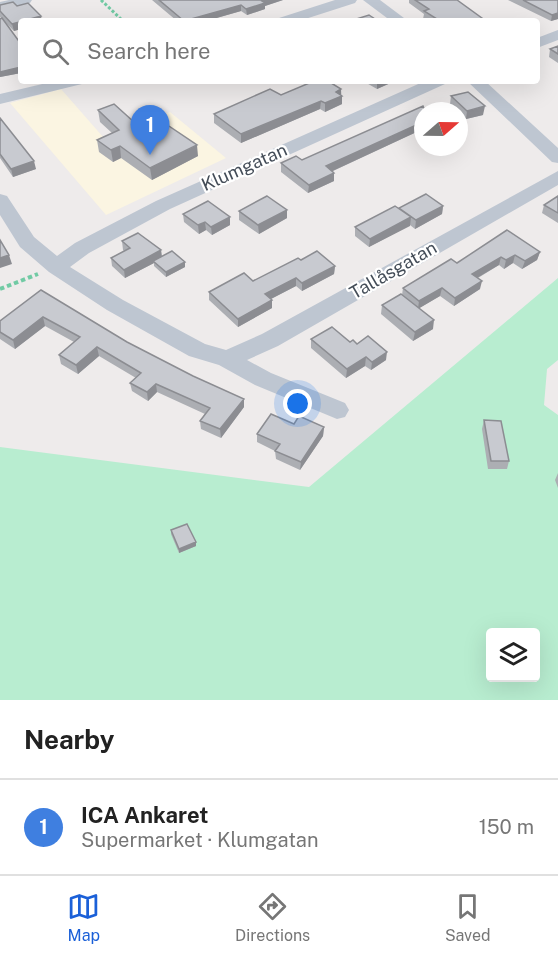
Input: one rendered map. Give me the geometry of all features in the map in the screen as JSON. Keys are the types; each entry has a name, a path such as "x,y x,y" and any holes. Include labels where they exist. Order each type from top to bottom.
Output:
{"street":[{"path":"0,7 25,0"},
{"path":"294,18 351,0"},
{"path":"369,0 396,18"},
{"path":"540,42 558,35"},
{"path":"0,99 63,84"},
{"name":"Klumgatan","path":"56,267 82,248 163,205 432,84"},
{"path":"478,84 558,158"},
{"name":"Tallåsgatan","path":"226,359 270,340 558,177"},
{"path":"0,200 27,242 56,267 115,305 197,350 226,359 263,380 336,410"}],"path":[{"path":"101,0 120,18"},
{"path":"0,289 56,267"}],"shaded area":[{"path":"61,89 104,138 170,112 226,158 106,215 10,103"}],"green space":[{"path":"558,278 558,360 547,369 544,405 558,415 558,700 0,700 0,447 309,487"}],"building":[{"path":"159,0 264,0 262,1 265,3 246,9 241,5 195,18 180,18"},
{"path":"415,0 457,0 482,18 435,18 424,11 429,9"},
{"path":"523,0 558,0 558,13 552,15"},
{"path":"13,2 17,6 28,3 41,16 18,18 18,22 12,24 0,11 0,5"},
{"path":"2,18 18,40 18,68 0,72 0,19"},
{"path":"558,46 558,54 550,49"},
{"path":"307,84 333,84 341,89 336,92 342,96 325,103 321,101 241,134 214,114 270,89 281,95"},
{"path":"468,92 485,106 468,111 468,102 457,102 451,96"},
{"path":"114,104 134,122 154,116 197,145 150,168 120,146 111,150 97,140 119,130 98,110"},
{"path":"414,110 414,126 326,166 334,173 309,185 281,163 296,156 302,160"},
{"path":"0,118 34,161 11,169 0,154"},
{"path":"426,194 443,206 416,220 399,208"},
{"path":"267,196 287,210 258,225 239,211"},
{"path":"558,196 558,213 544,205"},
{"path":"208,201 230,217 211,227 205,222 198,225 183,214"},
{"path":"395,206 411,217 370,239 355,227"},
{"path":"507,230 540,252 525,261 515,255 506,260 501,257 472,274 482,281 455,298 442,288 419,301 403,288 451,259 457,263"},
{"path":"138,233 161,250 124,270 111,258 130,248 122,241"},
{"path":"0,240 9,255 0,258"},
{"path":"172,251 185,262 166,272 153,261"},
{"path":"317,251 335,266 302,283 296,278 265,294 272,300 238,319 209,292 244,273 253,281"},
{"path":"41,290 127,342 244,399 220,429 200,421 210,408 156,384 147,392 130,383 141,373 97,347 76,365 59,355 80,337 43,317 13,340 0,332 0,321"},
{"path":"401,294 434,320 415,332 382,305"},
{"path":"332,327 350,342 353,340 357,344 368,336 387,352 372,362 366,357 347,369 311,339"},
{"path":"271,414 294,424 299,416 324,427 301,462 275,451 280,444 257,434"},
{"path":"484,420 501,421 509,461 491,461"},
{"path":"187,524 196,542 179,549 171,530"}],"place":[{"name":"ICA Ankaret","path":"150,155"}]}
